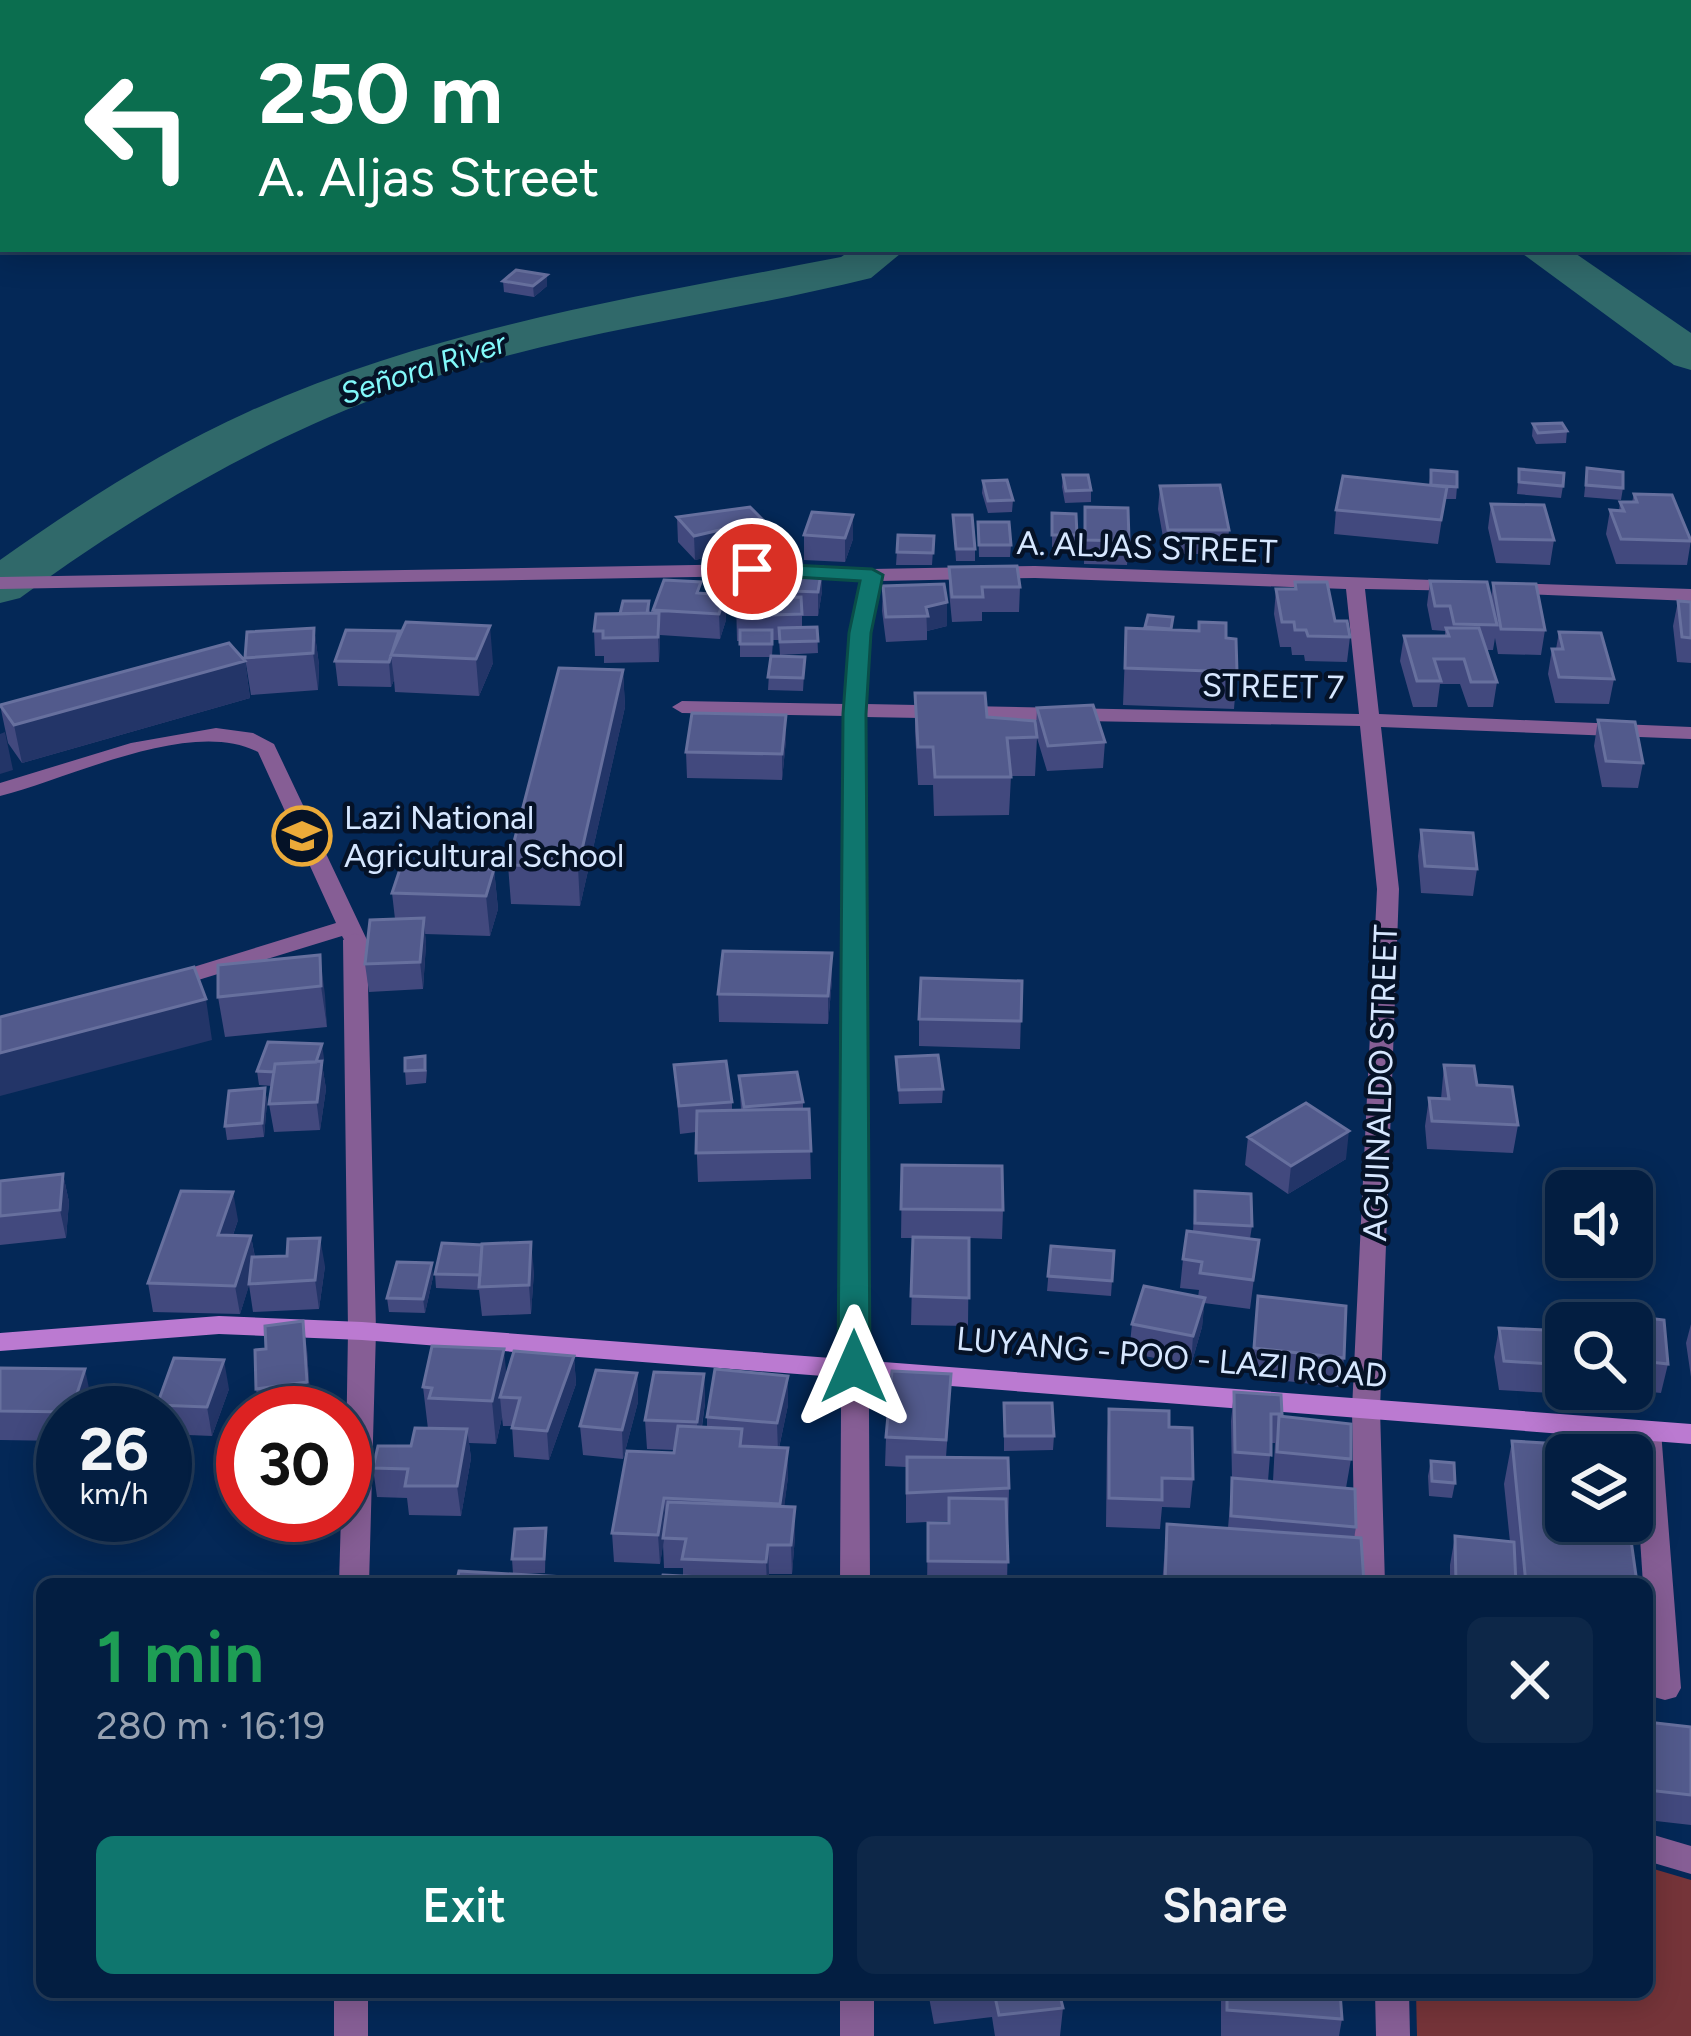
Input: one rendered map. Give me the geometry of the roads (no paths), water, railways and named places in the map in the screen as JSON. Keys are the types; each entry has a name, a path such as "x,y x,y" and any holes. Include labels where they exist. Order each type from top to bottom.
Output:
{"main road":[{"name":"LUYANG - POO - LAZI ROAD","path":"0,1342 219,1324 362,1330 1691,1434"}],"street":[{"name":"A. ALJAS STREET","path":"0,583 752,569 872,575 1035,572 1691,595"},
{"path":"854,1578 855,714 860,633 872,575"},
{"name":"AGUINALDO STREET","path":"1355,584 1388,890 1366,1409 1370,1578"},
{"name":"STREET 7","path":"682,707 855,714 1367,720 1691,733"},
{"path":"0,790 186,737 227,732 255,737 267,748 352,934 362,1330 354,1578"},
{"path":"152,987 352,934"},
{"path":"1647,1431 1665,1688"},
{"path":"1653,1849 1691,1860"},
{"path":"351,1998 351,2036"},
{"path":"856,1998 857,2036"},
{"path":"1392,1998 1394,2036"}],"waterway":[{"name":"Señora River","path":"0,586 98,517 202,454 343,391 415,366 560,328 855,268 879,252"},
{"name":"Señora River","path":"1543,252 1691,355"}],"place":[{"name":"Lazi National Agricultural School","path":"302,836"}]}
